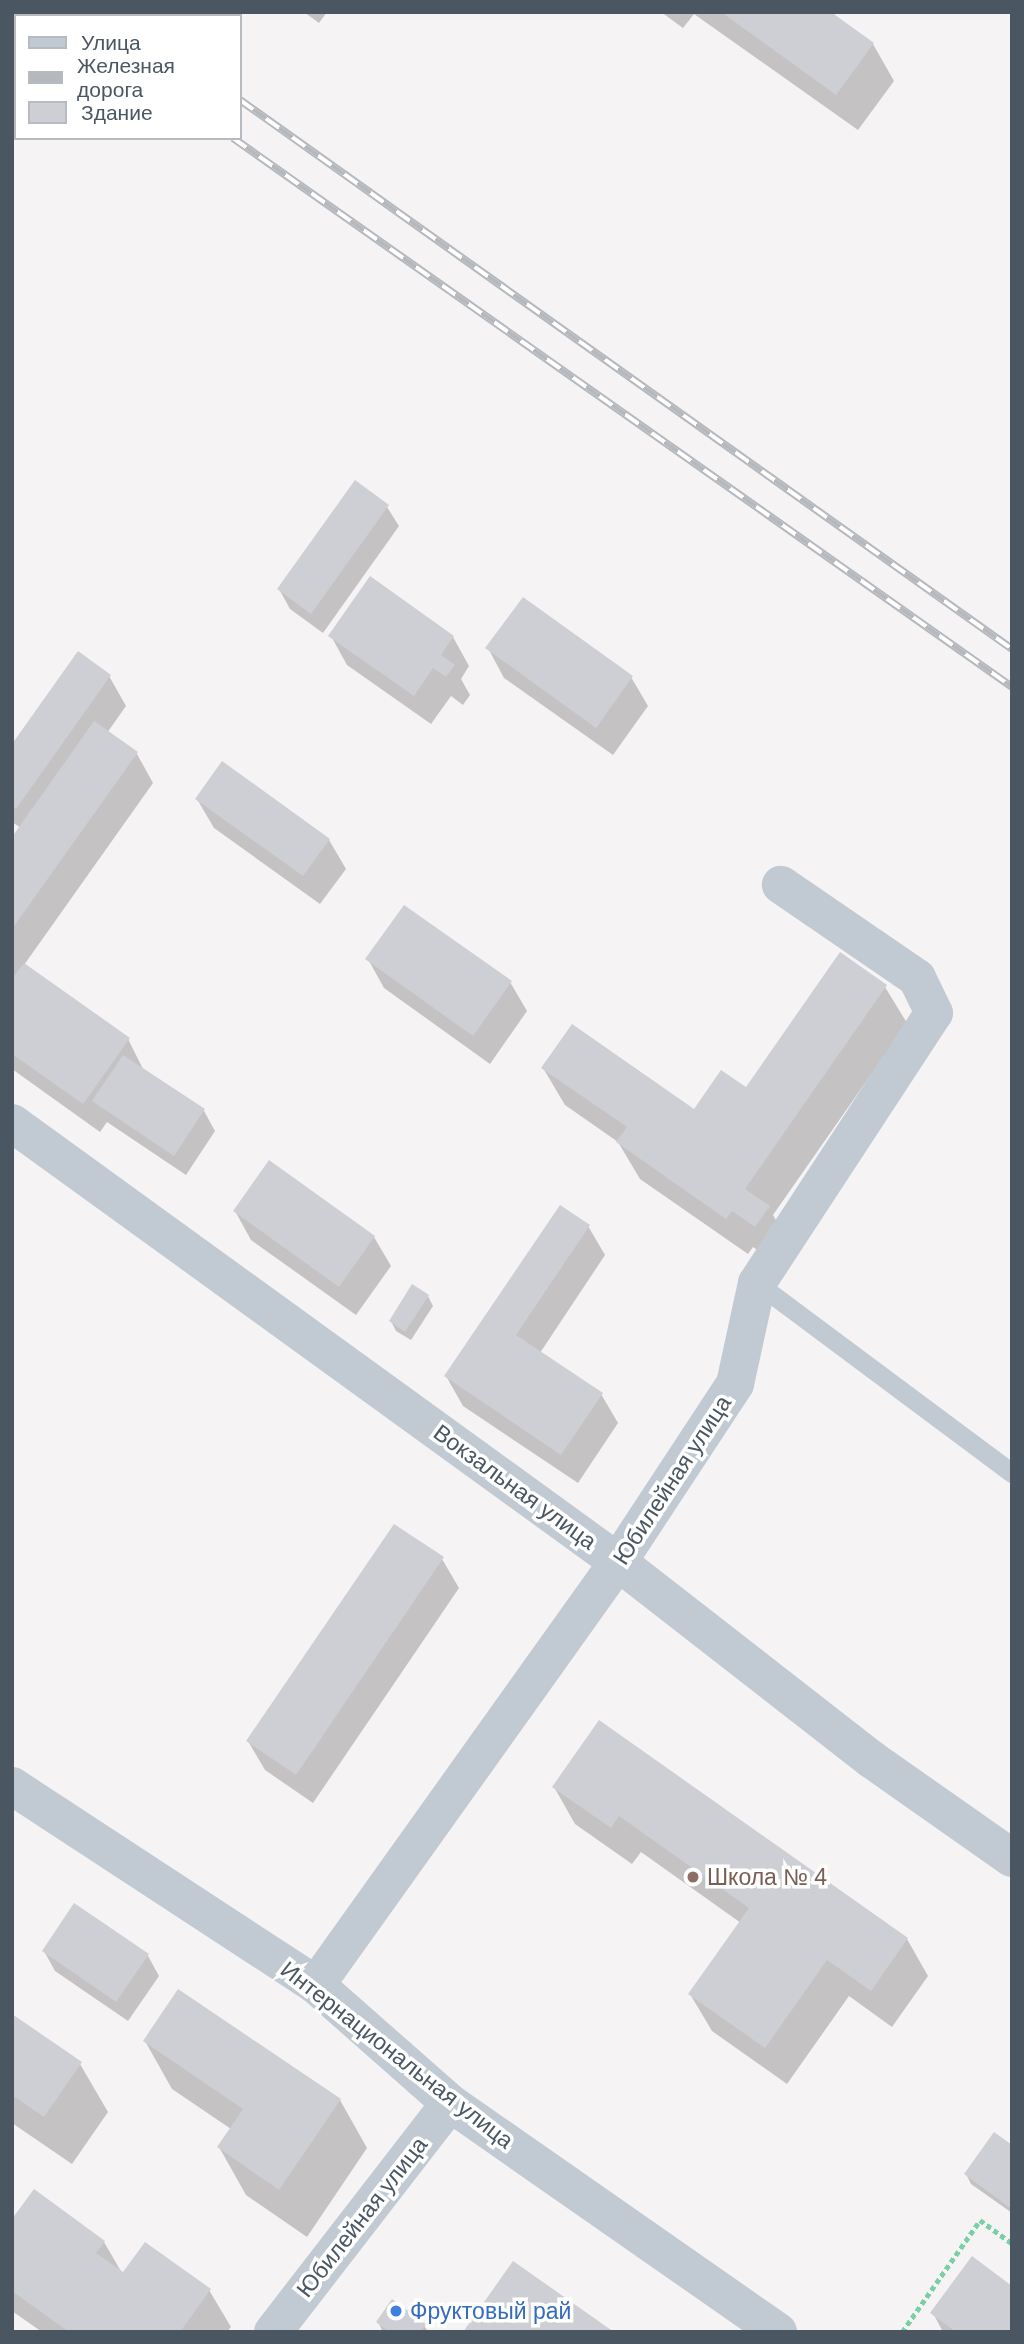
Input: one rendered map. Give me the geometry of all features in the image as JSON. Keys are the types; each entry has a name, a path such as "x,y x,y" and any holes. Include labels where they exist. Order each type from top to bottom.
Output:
{"street":[{"name":"Юбилейная улица","path":"316,1985 618,1562 735,1384 757,1283 934,1013 917,978 782,885"},
{"name":"Вокзальная улица","path":"12,1123 618,1562 872,1759 1012,1858"},
{"name":"Интернациональная улица","path":"12,1786 316,1985 450,2103 778,2332"},
{"name":"Юбилейная улица","path":"273,2332 450,2103"}],"lane":[{"path":"757,1283 1012,1473"}],"path":[{"path":"902,2332 980,2220 1012,2243"}],"building":[{"path":"721,12 831,12 874,43 836,95"},
{"path":"355,480 389,505 311,614 277,589"},
{"path":"370,576 454,636 441,655 455,665 446,677 433,668 414,696 328,636"},
{"path":"523,597 633,676 596,728 485,648"},
{"path":"78,651 111,675 16,809 12,806 12,744"},
{"path":"94,721 138,752 12,929 12,837"},
{"path":"222,761 330,839 303,876 195,799"},
{"path":"404,905 512,981 473,1036 365,959"},
{"path":"840,952 887,985 745,1189 770,1206 755,1227 732,1211 726,1219 616,1142 627,1127 541,1068 572,1024 694,1109 721,1070 746,1087"},
{"path":"24,963 130,1038 83,1104 12,1054 12,979"},
{"path":"123,1055 205,1109 174,1156 92,1101"},
{"path":"269,1160 375,1236 339,1287 233,1211"},
{"path":"560,1205 590,1225 516,1335 603,1393 561,1455 444,1376"},
{"path":"412,1284 429,1295 405,1332 389,1321"},
{"path":"394,1524 444,1557 296,1775 246,1741"},
{"path":"599,1720 908,1938 871,1991 827,1960 765,2048 688,1994 749,1908 619,1816 611,1828 552,1787"},
{"path":"74,1903 149,1954 116,2002 42,1951"},
{"path":"178,1989 341,2099 279,2190 217,2147 243,2109 143,2041"},
{"path":"12,2014 82,2062 44,2117 12,2095"},
{"path":"994,2132 1012,2145 1012,2209 964,2174"},
{"path":"34,2189 105,2241 96,2253 123,2272 145,2242 211,2289 180,2332 69,2332 12,2291 12,2219"},
{"path":"972,2256 1012,2286 1012,2332 956,2332 930,2313"},
{"path":"513,2261 614,2332 463,2332"},
{"name":"Фруктовый рай","path":"392,2299 426,2324 420,2332 389,2332 376,2322"}],"railway":[{"path":"242,101 1012,649"},
{"path":"236,140 1012,687"}],"place":[{"name":"Школа № 4","path":"693,1877"},
{"name":"Фруктовый рай","path":"396,2311"}]}
